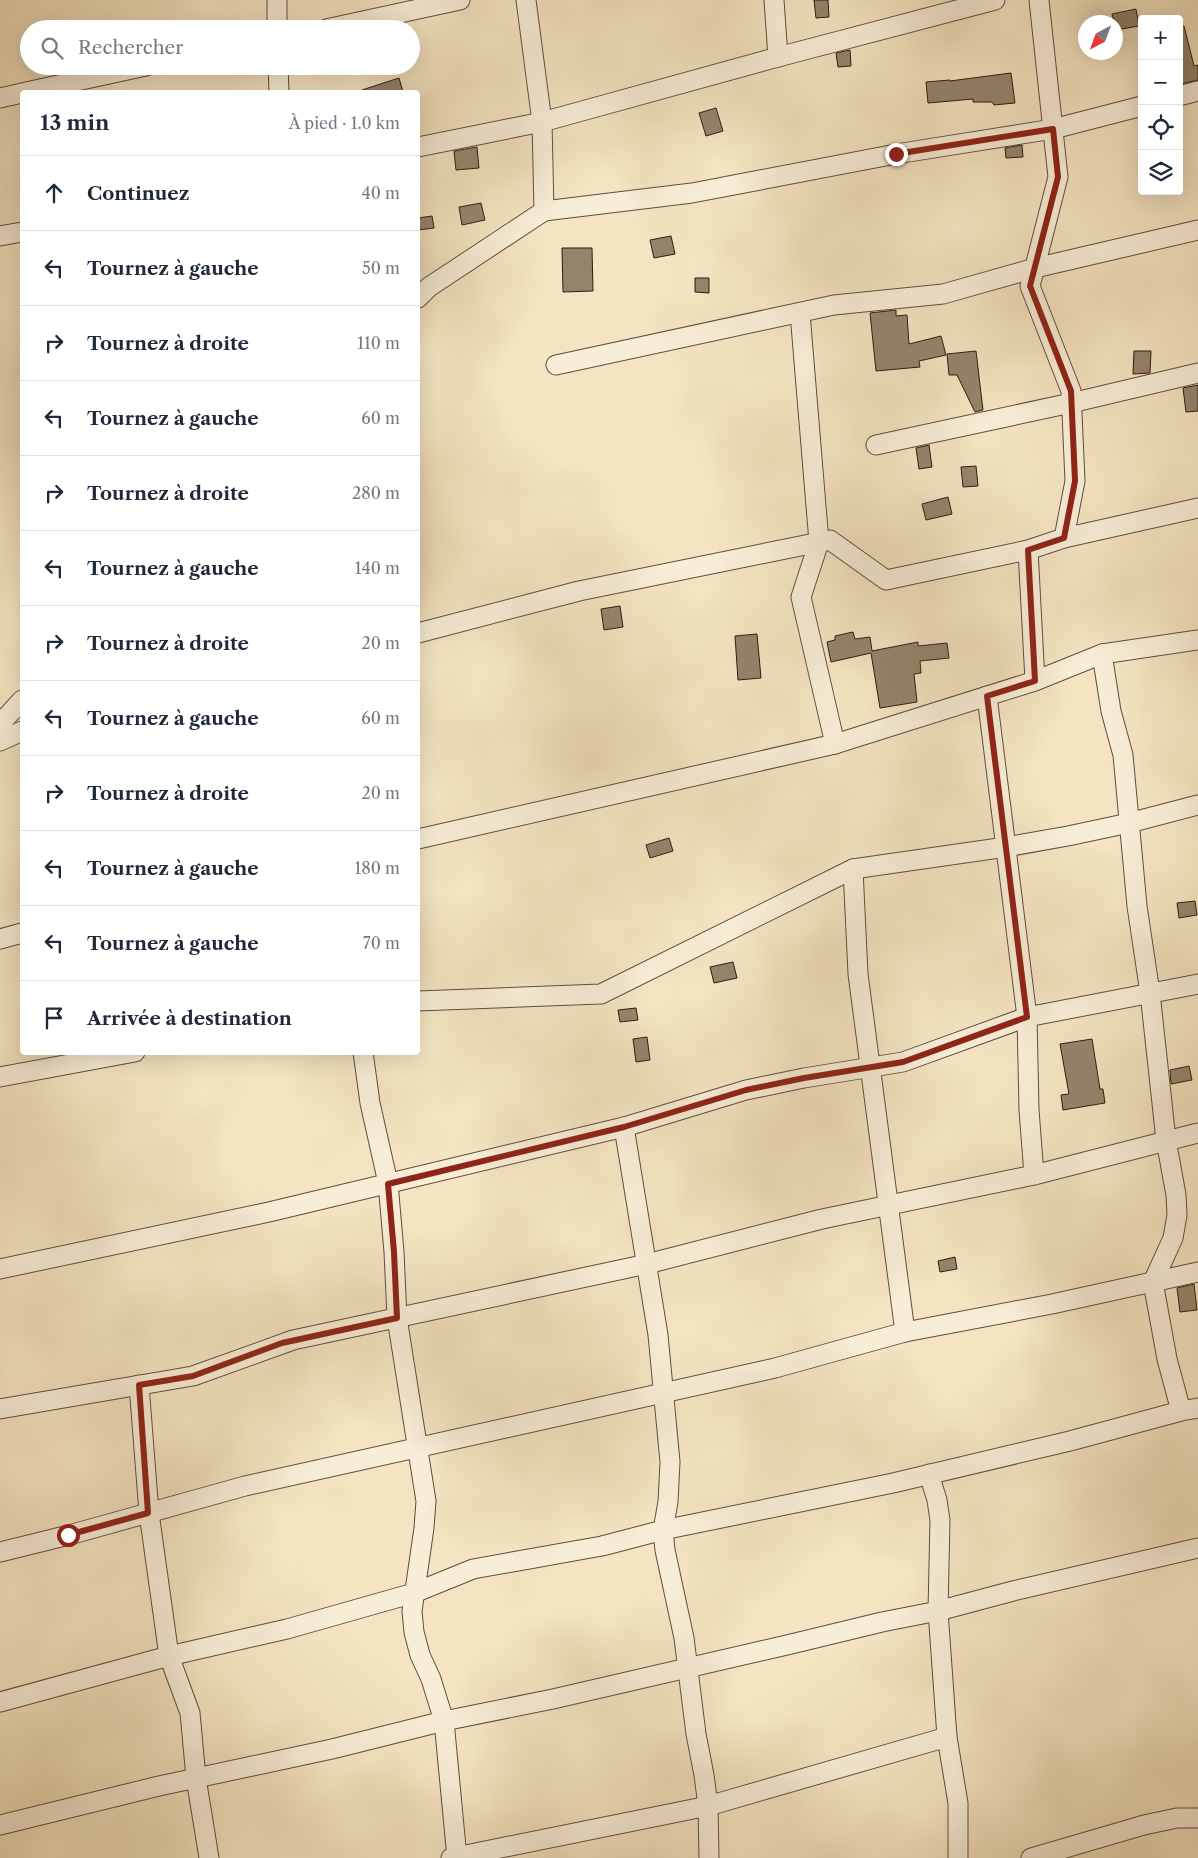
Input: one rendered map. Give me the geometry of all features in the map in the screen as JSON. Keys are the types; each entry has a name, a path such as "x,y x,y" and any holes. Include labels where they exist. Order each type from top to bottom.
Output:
{"street":[{"path":"277,0 277,20"},
{"path":"368,20 460,0"},
{"path":"526,0 542,122 544,210"},
{"path":"774,0 778,57"},
{"path":"420,147 542,122 995,0"},
{"path":"1039,0 1058,177 1030,286 1071,391 1075,481 1064,538"},
{"path":"35,90 104,75"},
{"path":"278,75 279,90"},
{"path":"1183,95 1198,91"},
{"path":"0,98 20,93"},
{"path":"421,291 544,210 692,193 896,154 1053,129 1138,107"},
{"path":"556,365 834,305 943,294 1035,268 1198,230"},
{"path":"0,236 20,232"},
{"path":"800,313 820,542 802,597 835,744"},
{"path":"876,444 1071,403 1198,373"},
{"path":"420,632 580,591 830,540 886,580 1028,550 1064,538 1198,508"},
{"path":"1028,550 1035,681"},
{"path":"420,839 835,744 1035,681 1102,654 1198,640"},
{"path":"0,1702 168,1656 287,1629 414,1593 473,1569 602,1546 663,1530 874,1487 1070,1441 1190,1409 1167,1359 1153,1282 1173,1238 1177,1215 1176,1194 1166,1140 1150,993 1137,906 1123,755 1111,711 1102,654"},
{"path":"987,696 1027,1017 1029,1110 1034,1174"},
{"path":"0,724 20,702"},
{"path":"0,741 20,732"},
{"path":"420,1001 601,994 853,869 1006,847 1129,823 1198,805"},
{"path":"853,869 858,974 905,1332"},
{"path":"0,939 20,934"},
{"path":"0,1269 269,1212 388,1184 624,1127 746,1090 804,1078 903,1062 1027,1017 1198,984"},
{"path":"0,1077 119,1055"},
{"path":"363,1055 370,1103 388,1184 397,1318 416,1448 426,1501 412,1611 414,1632 420,1655 431,1679 444,1721 455,1858 708,1806 947,1737"},
{"path":"624,1127 658,1335 670,1462 668,1502 663,1530 665,1550 689,1668 696,1734 708,1806 710,1858"},
{"path":"0,1409 193,1376 282,1343 647,1264 813,1221 1034,1174 1198,1133"},
{"path":"0,1552 245,1486 775,1368 905,1332 1198,1272"},
{"path":"139,1385 148,1513 168,1656 190,1713 196,1778 209,1858"},
{"path":"929,1474 937,1500 940,1520 938,1611 947,1737 958,1803 958,1858"},
{"path":"0,1825 196,1778 332,1749 444,1721 554,1699 882,1622 938,1611 1198,1548"},
{"path":"1031,1858 1144,1825 1178,1818 1198,1818"}],"building":[{"path":"814,0 828,0 829,17 816,18"},
{"path":"1136,9 1138,26 1123,29 1123,15 1112,14"},
{"path":"1183,26 1194,66 1198,65 1198,80 1183,84 1183,60"},
{"path":"850,50 851,66 838,67 836,53"},
{"path":"1011,73 1015,103 994,105 992,102 973,102 973,99 928,103 926,82 950,81"},
{"path":"399,78 402,90 362,90"},
{"path":"716,108 723,131 706,136 699,113"},
{"path":"1022,145 1023,157 1006,158 1005,148"},
{"path":"477,147 479,168 456,170 454,151"},
{"path":"481,203 485,220 462,225 459,207"},
{"path":"432,216 434,228 420,230 420,218"},
{"path":"671,236 675,254 654,258 650,240"},
{"path":"562,248 592,248 593,291 563,292"},
{"path":"695,278 709,278 709,293 695,292"},
{"path":"896,310 896,316 907,315 909,344 941,336 946,355 919,361 920,367 876,371 870,313"},
{"path":"976,351 983,410 975,412 957,375 949,375 947,354"},
{"path":"1134,351 1151,351 1150,373 1133,374"},
{"path":"1198,385 1198,411 1186,412 1183,388"},
{"path":"929,445 932,467 919,469 916,448"},
{"path":"976,466 978,486 963,487 961,467"},
{"path":"948,497 952,514 926,520 922,504"},
{"path":"620,606 623,627 604,630 601,609"},
{"path":"853,632 855,639 870,637 872,651 918,642 918,646 947,643 949,658 920,661 921,673 914,674 917,702 880,708 871,653 831,662 827,642 835,640 835,636"},
{"path":"757,634 761,678 738,680 735,636"},
{"path":"669,838 673,851 650,858 646,845"},
{"path":"1195,901 1197,915 1179,918 1177,903"},
{"path":"733,962 737,978 714,983 710,967"},
{"path":"636,1008 638,1020 620,1022 618,1010"},
{"path":"647,1037 650,1060 636,1062 633,1039"},
{"path":"1092,1039 1100,1089 1103,1089 1105,1103 1063,1110 1061,1095 1069,1094 1060,1044"},
{"path":"1189,1066 1192,1080 1171,1084 1170,1070"},
{"path":"955,1257 957,1269 940,1272 938,1261"},
{"path":"1194,1284 1197,1310 1180,1312 1177,1288"}],"route":[{"path":"68,1535 148,1513 139,1385 193,1376 282,1343 397,1318 388,1184 624,1127 746,1090 804,1078 903,1062 1027,1017 987,696 1035,681 1028,550 1064,538 1075,481 1071,391 1030,286 1058,177 1053,129 896,154"}]}
